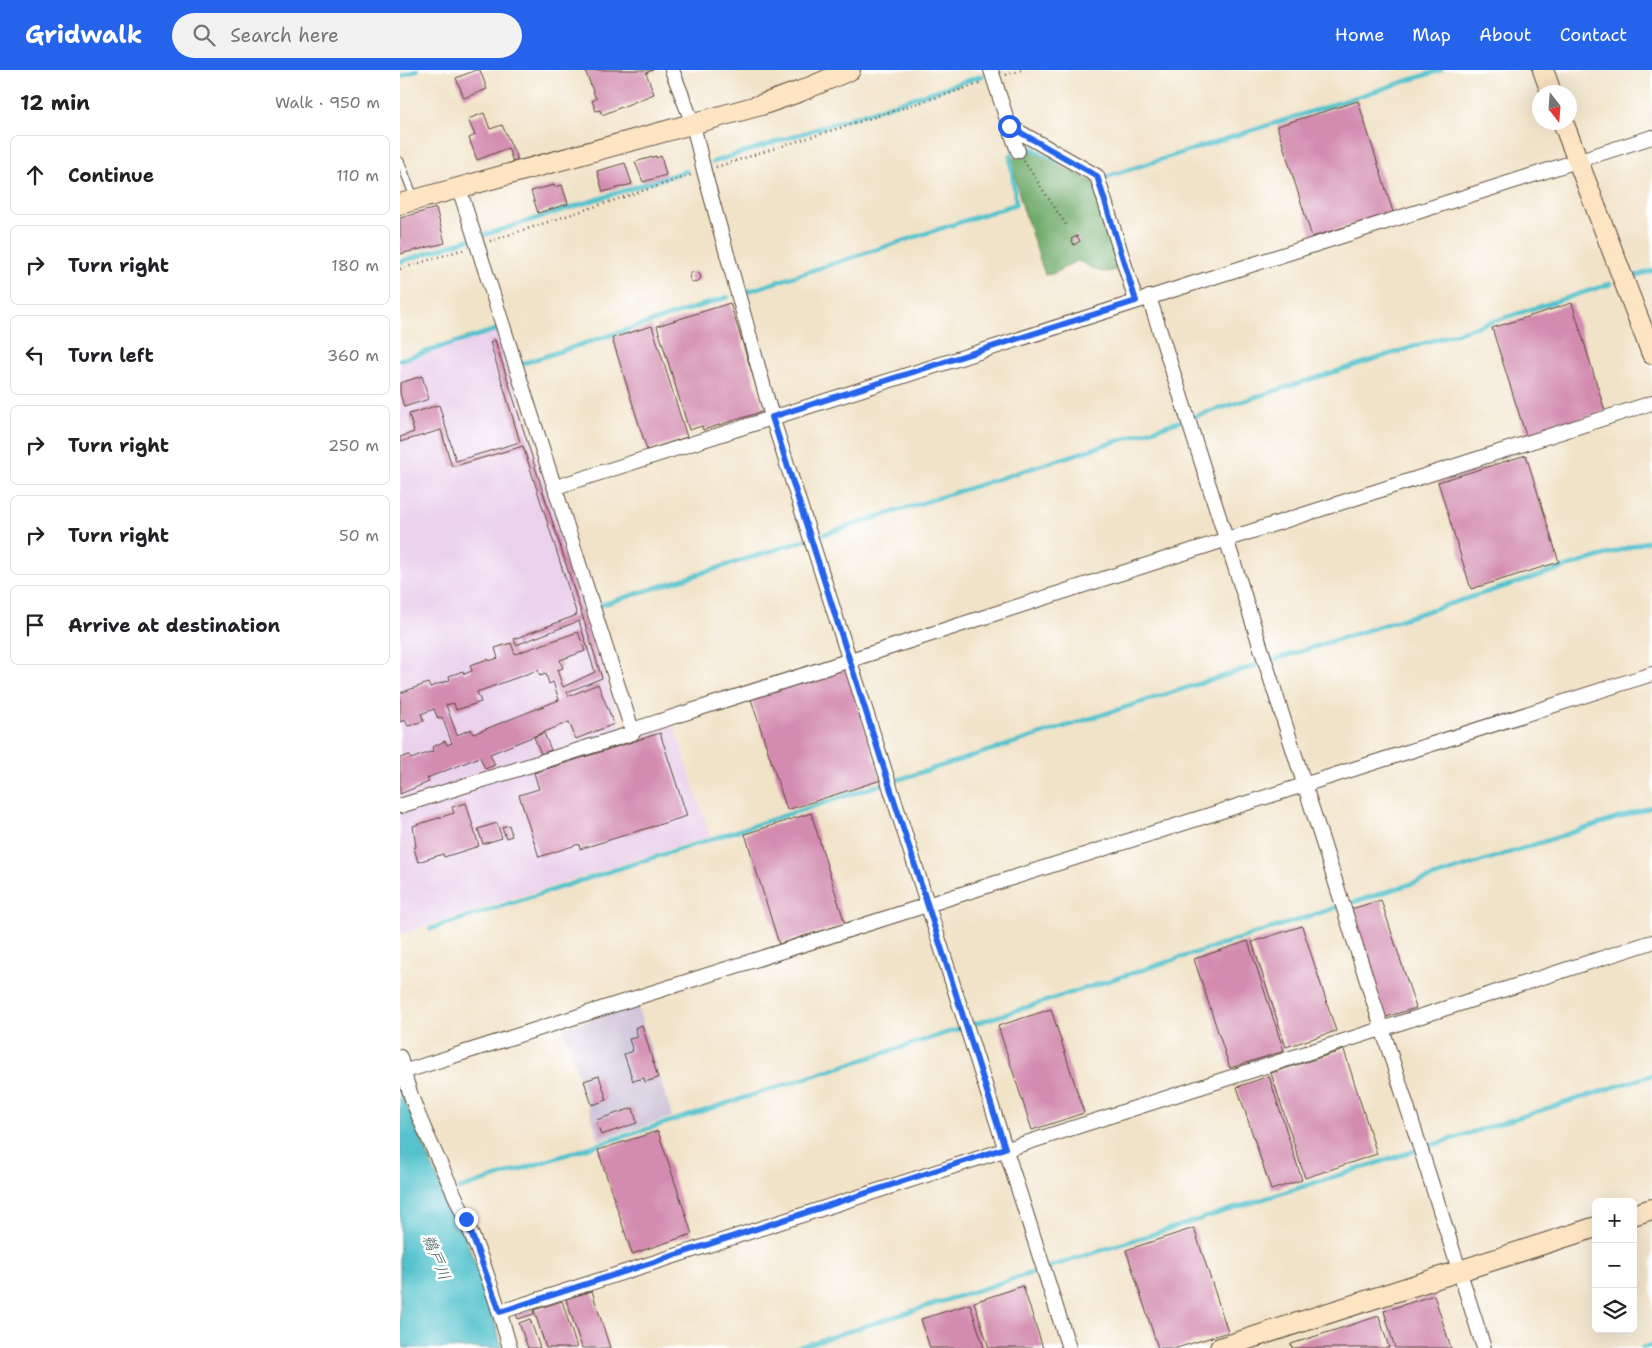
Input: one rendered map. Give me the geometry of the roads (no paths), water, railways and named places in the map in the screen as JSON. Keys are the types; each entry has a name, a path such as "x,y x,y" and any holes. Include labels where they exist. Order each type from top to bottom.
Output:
{"street":[{"path":"672,70 694,124 704,171 772,417 1069,1348"},
{"path":"408,202 694,124 801,91 850,70"},
{"path":"991,70 1018,152"},
{"path":"1543,70 1548,85"},
{"path":"1009,126 1097,176 1226,541 1484,1348"},
{"path":"1566,130 1652,354"},
{"path":"556,487 1652,137"},
{"path":"400,806 633,733 459,188"},
{"path":"632,730 1652,403"},
{"path":"403,1072 1652,674"},
{"path":"500,1312 1005,1148 1652,942"},
{"path":"400,1057 403,1072 445,1176 466,1219 500,1312 510,1348"},
{"path":"1637,1214 1652,1209"},
{"path":"1220,1348 1592,1228"}],"lane":[{"path":"400,161 408,202"}],"water":[{"name":"鵜戸川","path":"400,1090 442,1189 452,1201 488,1299 502,1348 404,1348 400,1332"}],"waterway":[{"path":"400,77 417,70"},
{"path":"1106,177 1441,70"},
{"path":"713,162 982,76"},
{"path":"1025,145 1059,162"},
{"path":"746,292 1016,204 1010,156 1012,154"},
{"path":"481,236 686,171"},
{"path":"400,262 470,239"},
{"path":"1635,276 1652,271"},
{"path":"1193,417 1610,284"},
{"path":"521,364 728,297"},
{"path":"400,360 498,329 499,333"},
{"path":"815,537 1184,420"},
{"path":"598,606 806,540"},
{"path":"1273,660 1652,540"},
{"path":"894,781 1261,664"},
{"path":"430,929 883,784"},
{"path":"1348,904 1652,807"},
{"path":"971,1025 1338,907"},
{"path":"459,1189 962,1028"},
{"path":"1426,1147 1652,1075"},
{"path":"1049,1267 1415,1151"},
{"path":"796,1348 1038,1271"},
{"path":"1642,1348 1652,1345"}]}
